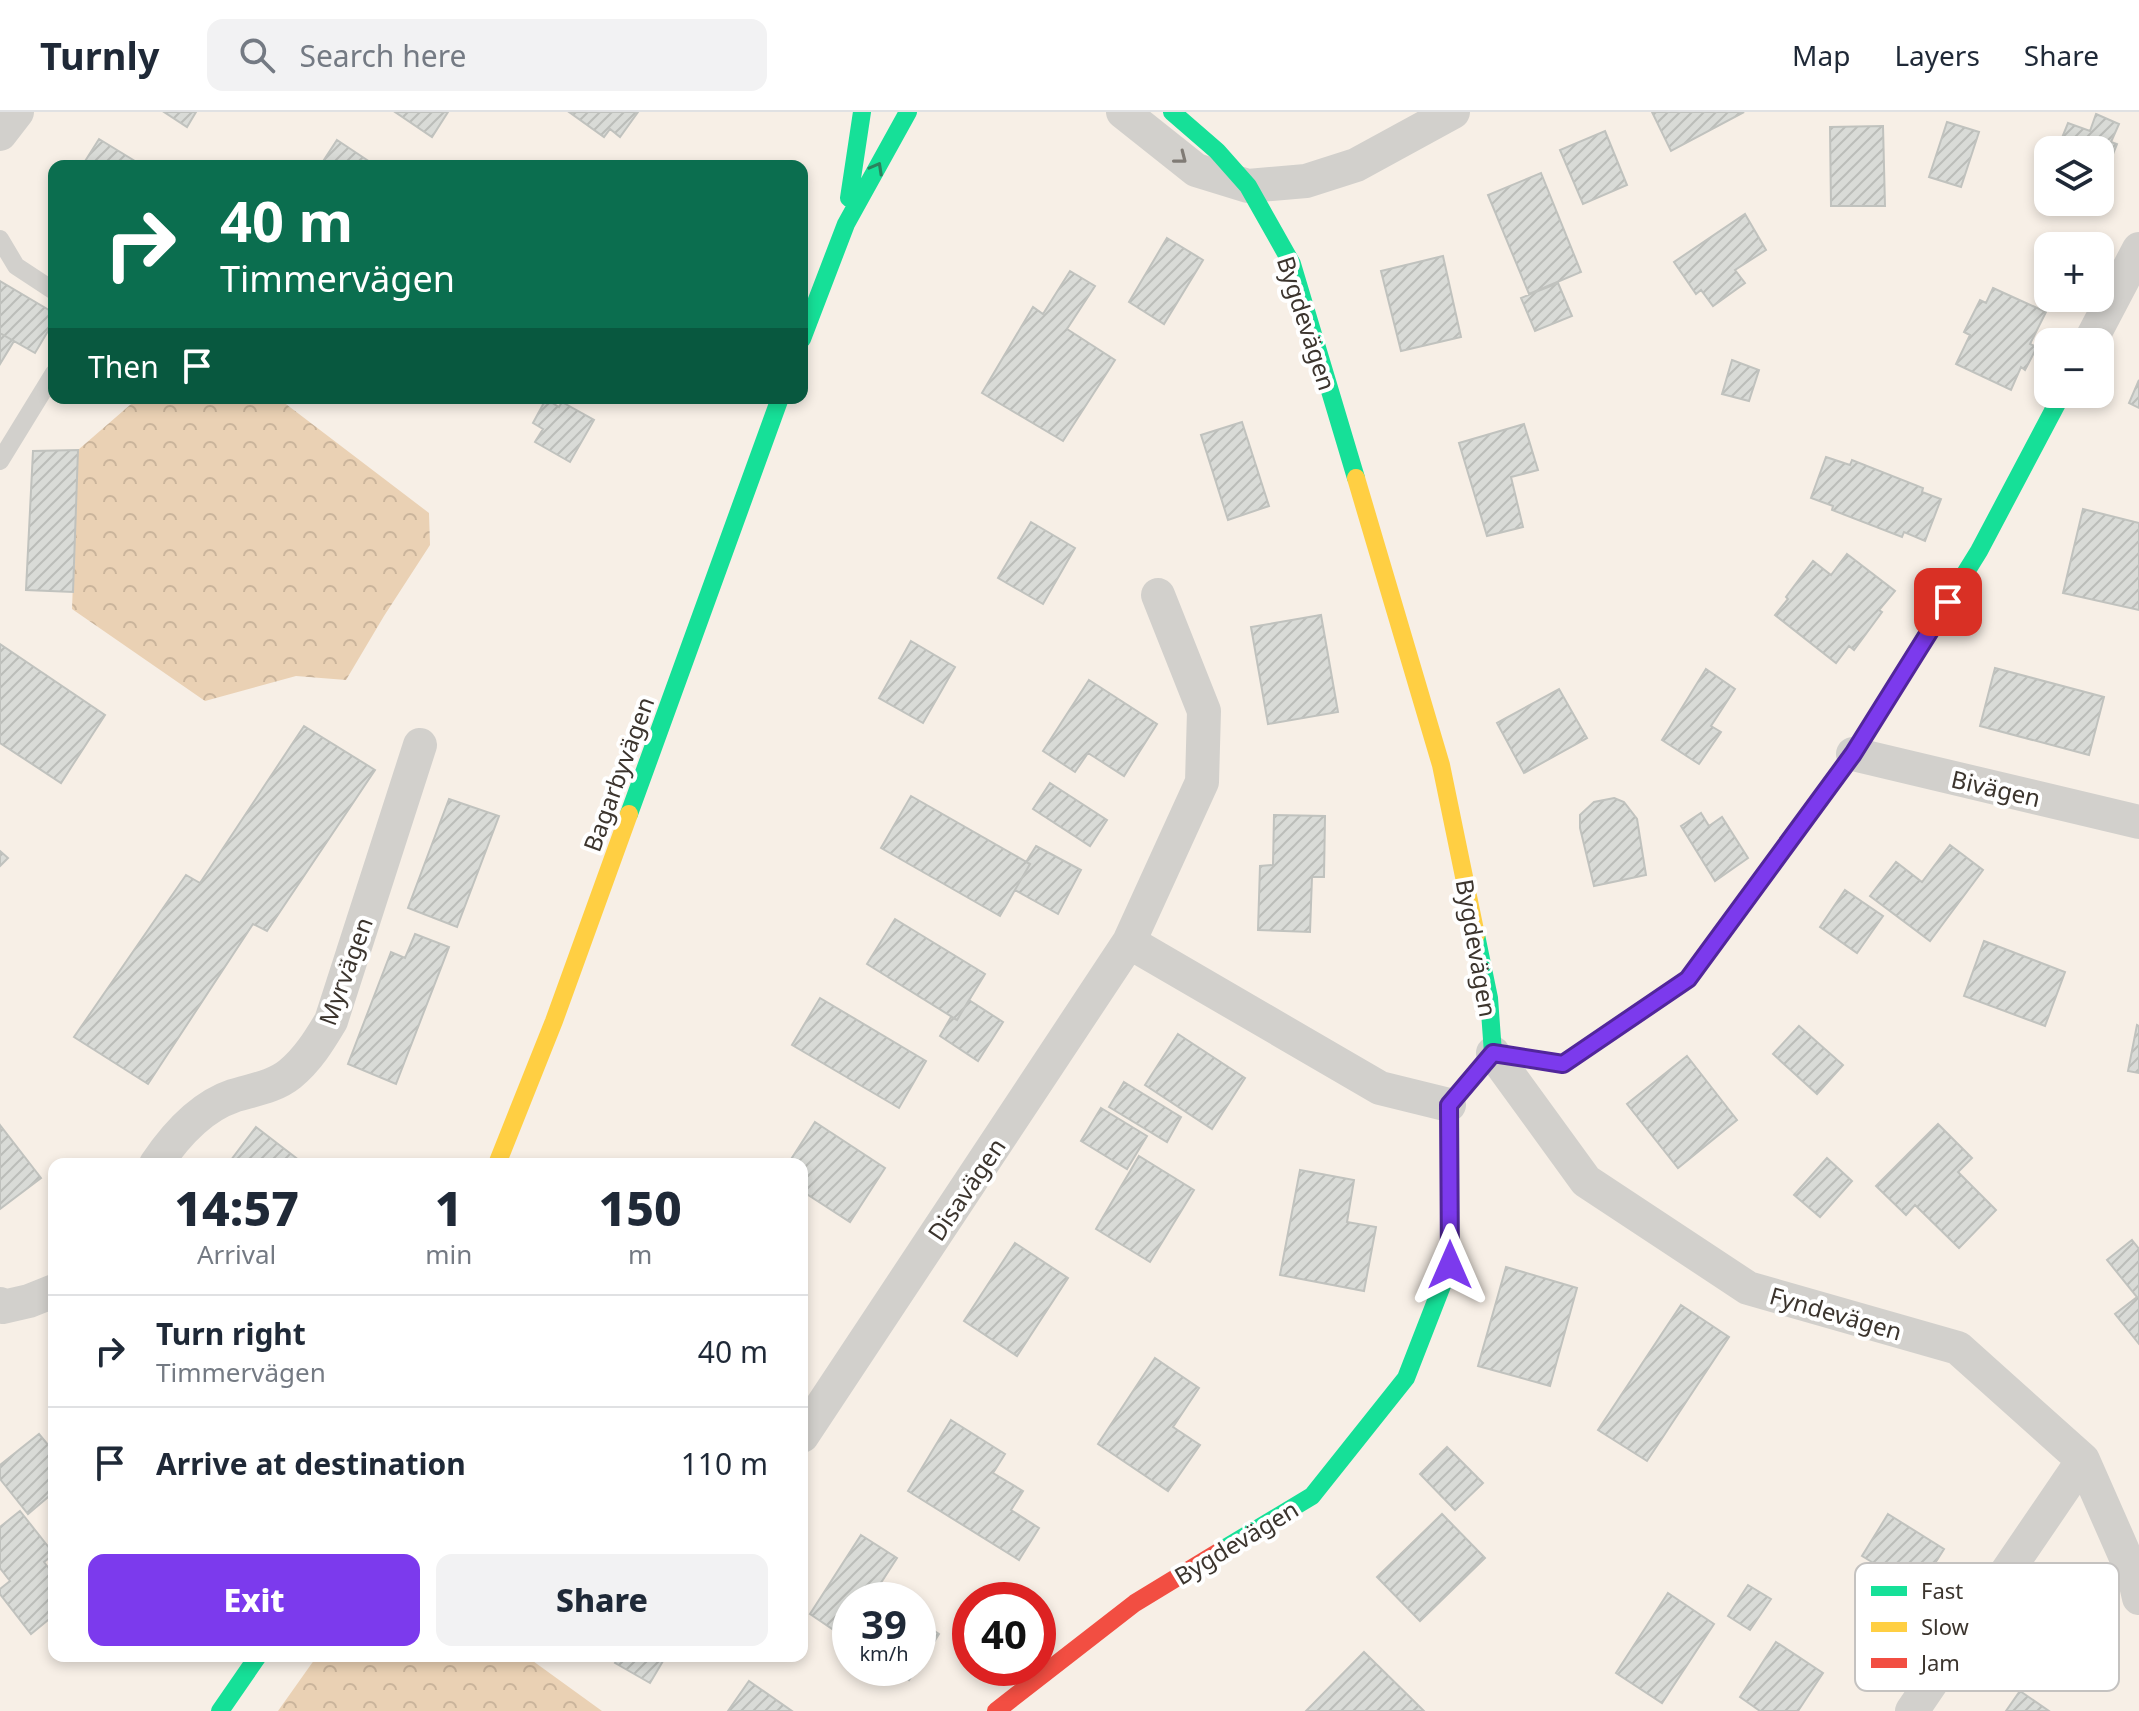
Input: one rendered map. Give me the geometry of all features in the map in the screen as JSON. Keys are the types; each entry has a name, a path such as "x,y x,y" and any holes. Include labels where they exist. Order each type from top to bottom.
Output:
{"street":[{"path":"0,134 17,112"},
{"path":"846,224 862,112"},
{"path":"808,323 846,224 908,112"},
{"path":"1123,112 1196,170 1248,186 1306,181 1356,165 1453,112"},
{"name":"Bygdevägen","path":"1172,112 1217,151 1248,186 1292,264 1441,765 1489,998 1493,1053"},
{"path":"2097,328 2139,249"},
{"name":"Bagarbyvägen","path":"499,1158 554,1021 778,404"},
{"path":"1129,942 1380,1088 1449,1105 1493,1053 1563,1064 1688,979 1853,754 1979,551 2055,408"},
{"name":"Disavägen","path":"808,1427 1129,942 1202,782 1204,711 1158,595"},
{"name":"Myrvägen","path":"160,1158 198,1115 230,1097 262,1088 287,1076 309,1056 331,1021 420,745"},
{"name":"Bivägen","path":"1853,754 2139,822"},
{"name":"Fyndevägen","path":"1493,1053 1586,1181 1748,1288 1958,1348 2083,1460 2134,1576 2139,1598"},
{"name":"Bygdevägen","path":"996,1711 1135,1603 1312,1496 1406,1378 1450,1265 1449,1105"},
{"path":"0,1304 3,1307 48,1293"},
{"path":"2013,1563 2083,1460"},
{"path":"220,1711 254,1662"},
{"path":"1912,1711 1926,1691"}],"lane":[{"path":"0,239 16,266 48,287"},
{"path":"0,461 48,383"}],"green space":[{"path":"131,404 286,404 429,513 430,545 346,680 296,676 205,701 72,609 78,450"},
{"path":"313,1662 534,1662 602,1711 278,1711"}],"building":[{"path":"164,112 196,112 187,127"},
{"path":"395,112 448,112 432,137"},
{"path":"569,112 638,112 620,137 610,129 604,137"},
{"path":"1652,112 1744,112 1671,151"},
{"path":"2096,114 2119,124 2114,136 2063,136 2068,123 2090,131"},
{"path":"1947,122 1979,132 1961,187 1929,177"},
{"path":"1883,126 1885,206 1831,206 1830,127"},
{"path":"1605,131 1627,185 1583,204 1560,150"},
{"path":"99,139 133,160 86,160"},
{"path":"337,140 367,160 324,160"},
{"path":"1541,173 1581,272 1529,294 1488,195"},
{"path":"1745,214 1766,250 1735,270 1745,283 1713,306 1701,290 1696,294 1674,262"},
{"path":"1167,238 1203,260 1164,324 1129,302"},
{"path":"1443,256 1461,337 1401,351 1381,271"},
{"path":"1070,271 1095,286 1067,329 1115,360 1063,441 982,393 1033,307 1043,314"},
{"path":"0,281 48,309 48,331 35,353 0,333"},
{"path":"1558,283 1572,316 1535,331 1521,298"},
{"path":"1993,288 2034,307 2034,312 2046,312 2038,328 2034,328 2030,344 2034,346 2034,353 2025,370 2021,367 2011,390 1956,364 1970,335 1964,332 1980,300 1986,303"},
{"path":"0,333 14,341 0,364"},
{"path":"1732,360 1759,370 1749,401 1722,394"},
{"path":"2139,380 2139,408 2129,403"},
{"path":"543,404 559,407 566,404 594,420 570,462 535,442 543,429 533,423"},
{"path":"1242,422 1269,506 1228,520 1201,435"},
{"path":"1524,424 1538,470 1511,477 1523,527 1487,536 1459,443"},
{"path":"78,450 73,592 26,590 33,451"},
{"path":"1826,457 1850,465 1852,460 1923,488 1922,492 1941,499 1925,541 1904,532 1902,537 1832,510 1833,506 1811,498"},
{"path":"2083,509 2139,523 2139,610 2063,593"},
{"path":"1031,522 1075,548 1043,604 998,578"},
{"path":"1847,554 1895,591 1854,650 1849,646 1836,663 1775,615 1813,561 1831,575"},
{"path":"1321,615 1338,712 1268,724 1251,627"},
{"path":"911,641 955,667 923,723 879,698"},
{"path":"0,644 105,715 61,783 0,743"},
{"path":"1995,668 2104,697 2089,755 1980,726"},
{"path":"1706,669 1735,689 1711,726 1721,732 1699,764 1662,740"},
{"path":"1089,680 1157,724 1124,776 1088,753 1075,772 1043,751"},
{"path":"1559,689 1587,738 1524,773 1497,723"},
{"path":"304,726 375,770 267,931 253,924 148,1084 74,1037 186,875 200,883"},
{"path":"1050,783 1107,820 1090,846 1033,809"},
{"path":"911,796 1030,864 1000,916 881,848"},
{"path":"1614,798 1624,802 1637,819 1646,875 1594,886 1580,828 1580,815 1594,802"},
{"path":"449,799 499,816 457,927 408,908"},
{"path":"1701,813 1709,826 1722,817 1748,858 1715,881 1681,826"},
{"path":"1274,815 1325,816 1324,877 1312,877 1310,932 1258,930 1260,866 1273,865"},
{"path":"1950,845 1983,870 1930,941 1870,896 1896,862 1922,882"},
{"path":"1036,846 1081,870 1058,914 1015,890"},
{"path":"0,851 8,858 0,866"},
{"path":"1845,890 1883,916 1857,953 1820,927"},
{"path":"895,919 985,974 957,1020 867,964"},
{"path":"415,934 449,947 396,1084 348,1064 391,952 405,958"},
{"path":"1984,941 2065,972 2045,1026 1964,996"},
{"path":"820,998 926,1061 899,1108 792,1045"},
{"path":"969,1000 1003,1022 978,1061 940,1036 951,1017 957,1020"},
{"path":"1799,1026 1843,1065 1817,1094 1773,1054"},
{"path":"2139,1026 2139,1073 2128,1071"},
{"path":"1178,1034 1245,1078 1212,1129 1145,1085"},
{"path":"1687,1056 1737,1120 1678,1168 1627,1104"},
{"path":"1124,1082 1181,1117 1167,1142 1109,1107"},
{"path":"1101,1108 1147,1136 1127,1169 1081,1141"},
{"path":"815,1122 885,1168 850,1222 808,1195 808,1158 792,1158"},
{"path":"1938,1124 1972,1158 1958,1172 1996,1210 1959,1248 1915,1205 1906,1215 1876,1186"},
{"path":"0,1125 41,1178 0,1209"},
{"path":"256,1127 296,1158 233,1158"},
{"path":"1139,1156 1194,1190 1150,1262 1096,1229"},
{"path":"1827,1158 1852,1181 1820,1217 1794,1195"},
{"path":"1300,1170 1354,1180 1347,1222 1376,1227 1364,1291 1280,1275"},
{"path":"2132,1240 2139,1249 2139,1344 2115,1314 2137,1297 2107,1260"},
{"path":"1015,1243 1068,1278 1017,1356 964,1321"},
{"path":"1506,1267 1577,1288 1550,1386 1478,1366"},
{"path":"1681,1305 1729,1337 1647,1461 1598,1430"},
{"path":"1155,1358 1199,1388 1173,1427 1200,1445 1168,1491 1098,1444"},
{"path":"951,1420 1005,1454 993,1473 1023,1491 1011,1510 1039,1528 1019,1560 908,1491"},
{"path":"39,1434 48,1445 48,1497 28,1514 0,1479 0,1465"},
{"path":"1447,1447 1483,1483 1455,1510 1420,1474"},
{"path":"20,1511 48,1546 48,1559 44,1562 48,1567 48,1620 31,1634 0,1594 0,1589 10,1581 0,1568 0,1527"},
{"path":"1442,1514 1485,1558 1420,1621 1377,1577"},
{"path":"1888,1514 1944,1549 1935,1563 1874,1563 1862,1556"},
{"path":"861,1535 897,1558 881,1582 832,1582 832,1629 810,1614"},
{"path":"1748,1585 1771,1599 1750,1630 1728,1616"},
{"path":"1668,1593 1714,1624 1662,1703 1616,1673"},
{"path":"1776,1642 1823,1673 1798,1711 1760,1711 1740,1697"},
{"path":"1364,1652 1424,1711 1306,1711"},
{"path":"616,1662 662,1662 650,1683"},
{"path":"749,1681 792,1711 728,1711"},
{"path":"2020,1691 2049,1711 2006,1711"}],"traffic: fast":[{"path":"849,198 862,112"},
{"path":"808,323 846,224 908,112"},
{"path":"1172,112 1217,151 1248,186 1292,264 1356,478"},
{"path":"629,814 778,404"},
{"path":"1493,1053 1563,1064 1688,979 1853,754 1979,551 2055,408"},
{"path":"1222,1550 1312,1496 1406,1378 1450,1265 1449,1105 1493,1053 1489,998 1476,935"},
{"path":"220,1711 254,1662"}],"traffic: slow":[{"path":"1356,478 1441,765 1476,935"},
{"path":"499,1158 554,1021 629,814"}],"traffic: jam":[{"path":"996,1711 1135,1603 1222,1550"}],"route":[{"path":"1450,1265 1449,1105 1493,1053 1563,1064 1688,979 1853,754 1948,602"}]}
